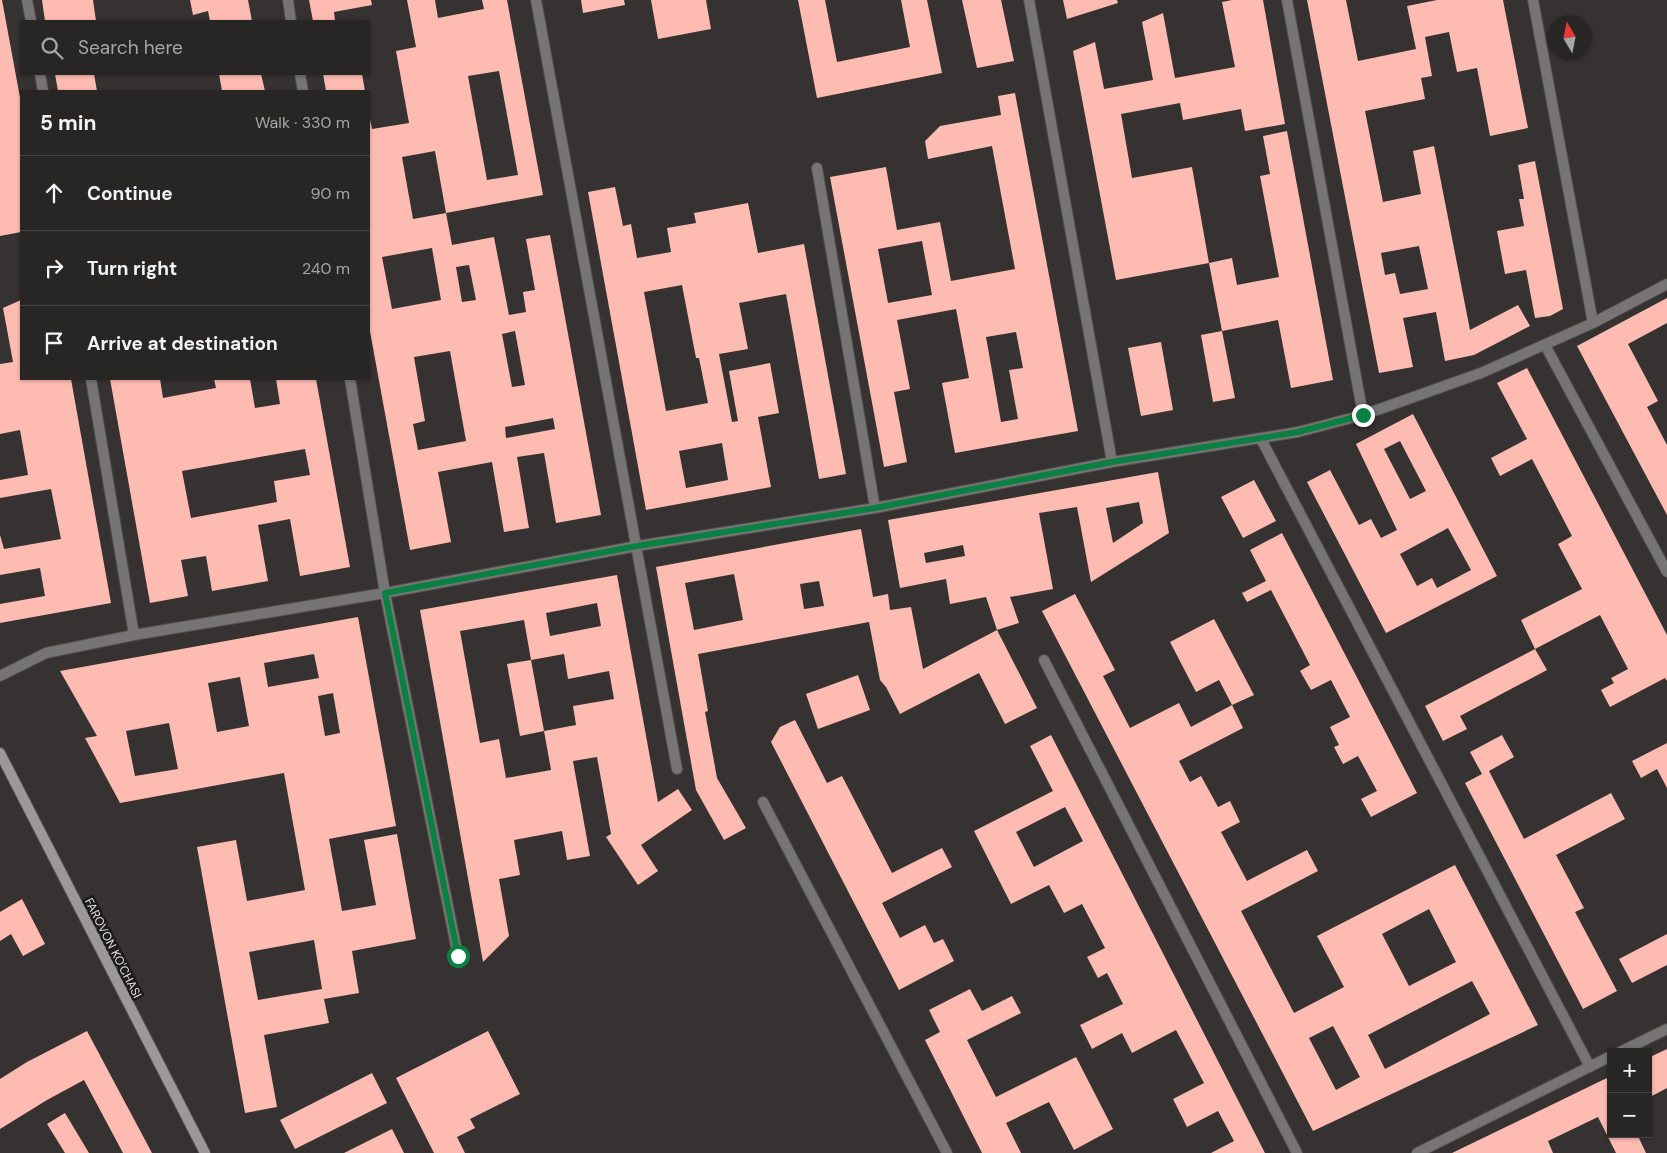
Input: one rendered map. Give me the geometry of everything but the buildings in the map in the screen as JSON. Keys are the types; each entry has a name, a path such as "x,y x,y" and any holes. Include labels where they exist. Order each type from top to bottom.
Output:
{"street":[{"path":"27,0 31,20"},
{"path":"288,0 291,20"},
{"path":"536,0 677,769"},
{"path":"1029,0 1112,462"},
{"path":"1287,0 1363,415"},
{"path":"1533,0 1592,323"},
{"path":"40,75 43,90"},
{"path":"300,75 303,90"},
{"path":"817,168 875,508"},
{"path":"0,676 46,653 134,634 385,593 637,546 875,508 1112,462 1298,432 1363,415 1481,373 1592,323 1667,284"},
{"path":"1545,345 1667,572"},
{"path":"91,380 134,634"},
{"path":"350,380 385,593 458,956"},
{"path":"1261,439 1590,1067"},
{"path":"1044,660 1297,1153"},
{"name":"FAROVON KO'CHASI","path":"0,754 205,1153"},
{"path":"763,802 947,1153"},
{"path":"1628,1048 1667,1028"},
{"path":"1417,1153 1607,1058"}],"route":[{"path":"458,956 385,593 637,546 875,508 1112,462 1261,439 1298,432 1363,415"}]}
